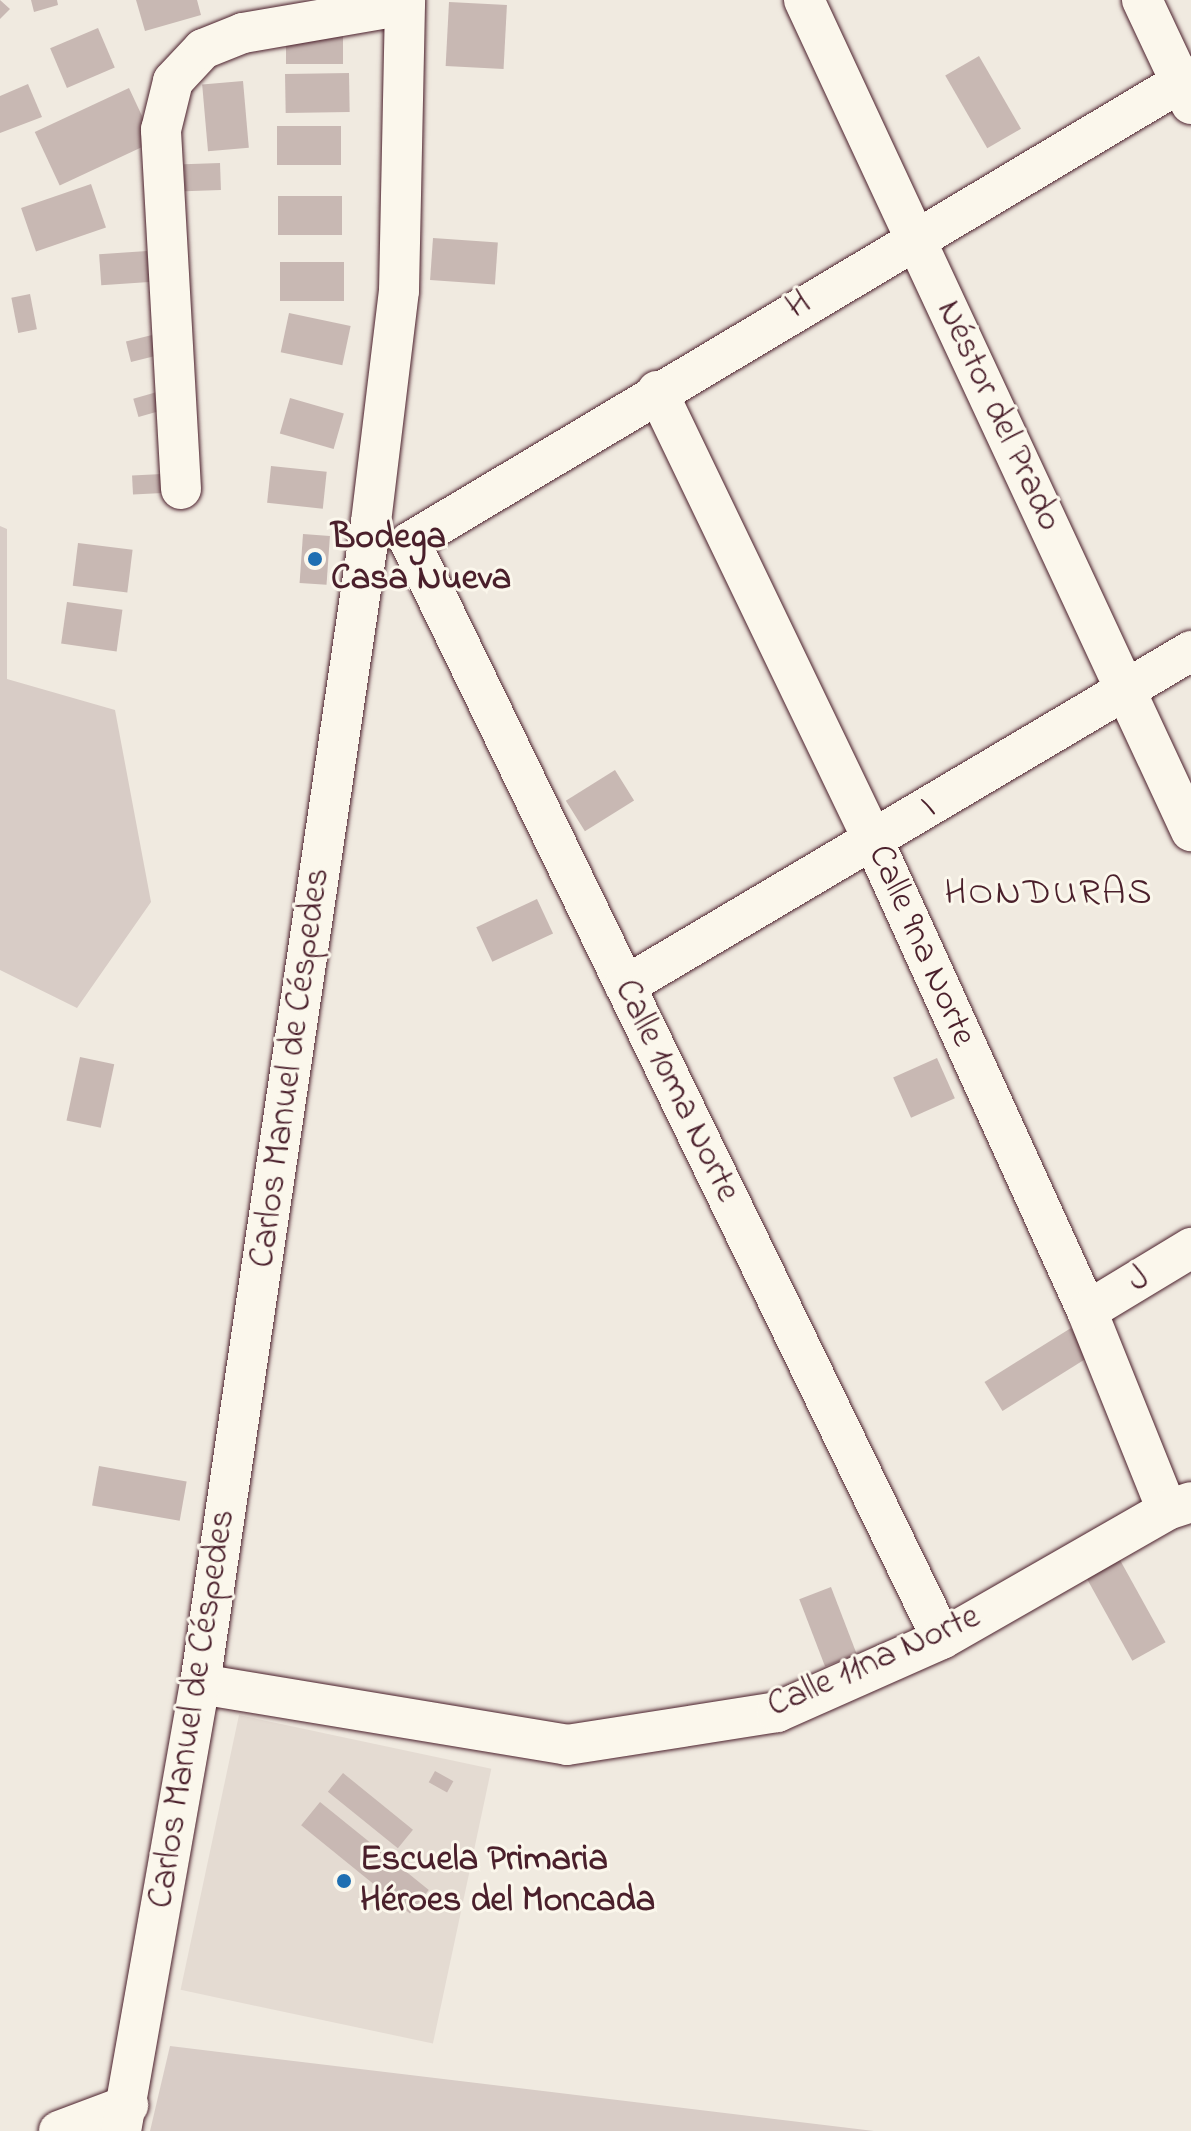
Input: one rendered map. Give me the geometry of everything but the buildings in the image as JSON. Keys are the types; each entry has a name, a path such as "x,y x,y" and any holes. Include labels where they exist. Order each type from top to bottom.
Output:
{"street":[{"name":"Néstor del Prado","path":"804,0 1191,831"},
{"path":"1142,0 1187,88"},
{"path":"181,489 163,226 161,130 173,81 203,49 243,33 405,3"},
{"name":"Carlos Manuel de Céspedes","path":"125,2118 200,1684 371,522 399,291 405,3"},
{"name":"H","path":"410,542 914,237 1187,88"},
{"name":"Calle 9na Norte","path":"657,391 874,842 1179,1506"},
{"path":"371,522 410,542"},
{"name":"Calle 10ma Norte","path":"410,542 942,1639"},
{"name":"I","path":"625,986 874,842 1124,688 1191,651"},
{"name":"J","path":"1087,1311 1191,1248"},
{"name":"Calle 11na Norte","path":"200,1684 567,1745 777,1712 942,1639 1179,1506"},
{"path":"59,2131 125,2118"}],"shaded area":[{"path":"0,526 7,529 7,679 115,710 151,902 77,1008 0,970"},
{"name":"Escuela Primaria Héroes del Moncada","path":"239,1715 491,1769 433,2044 181,1990"},
{"path":"170,2046 874,2131 150,2131"}],"place":[{"name":"Bodega Casa Nueva","path":"315,559"},
{"name":"Escuela Primaria Héroes del Moncada","path":"344,1881"}],"district":[{"name":"HONDURAS","path":"1049,895"}]}
